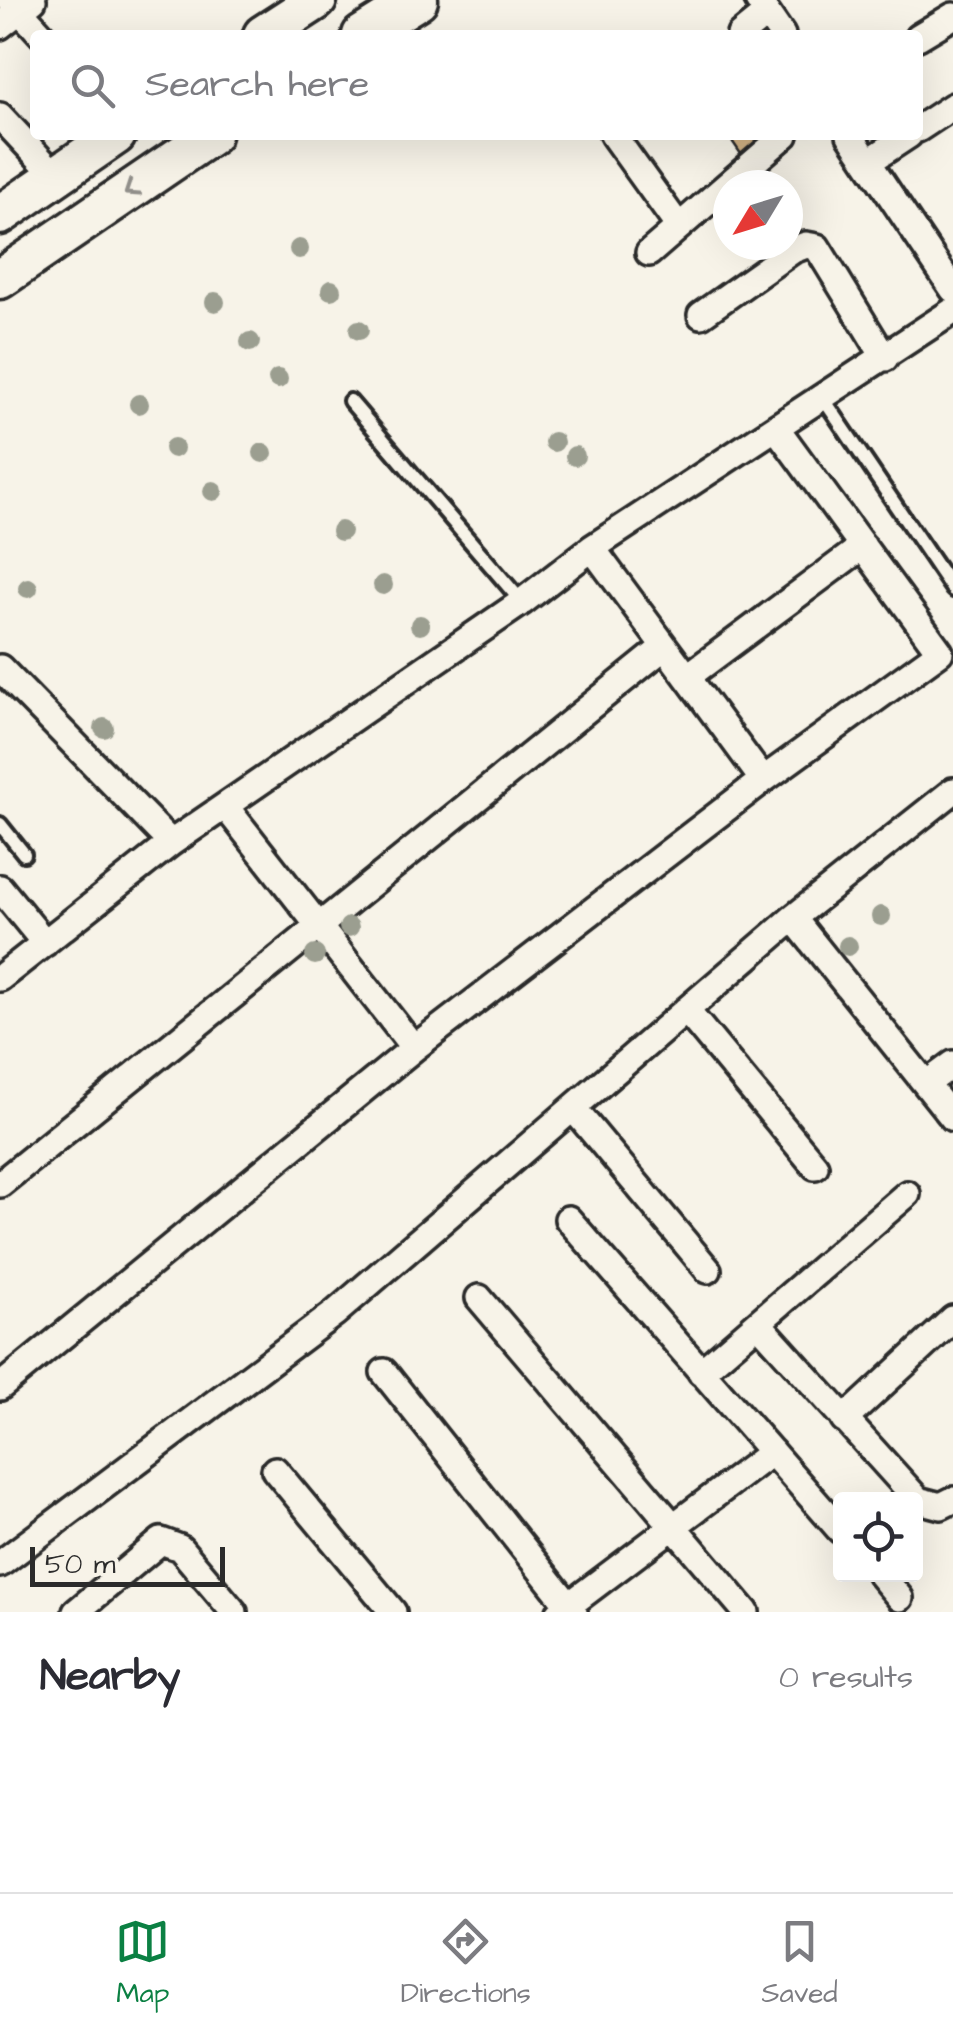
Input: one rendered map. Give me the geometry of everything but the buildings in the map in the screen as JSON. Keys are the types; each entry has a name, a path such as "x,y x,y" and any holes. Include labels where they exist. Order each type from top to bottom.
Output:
{"main road":[{"path":"370,30 418,0"},
{"path":"0,215 109,140"},
{"path":"0,279 204,140"}],"street":[{"path":"744,30 763,7 779,30"},
{"path":"15,9 37,30"},
{"path":"923,34 953,16"},
{"path":"923,126 953,106"},
{"path":"0,116 56,176"},
{"path":"618,140 679,227"},
{"path":"649,253 779,140"},
{"path":"853,140 953,289"},
{"path":"868,162 902,140"},
{"path":"701,315 793,250 806,245 818,247 884,358"},
{"path":"0,978 171,843 522,602 592,548 953,311"},
{"path":"0,1387 414,1048 763,780 940,652 777,429"},
{"path":"687,677 863,546"},
{"path":"592,548 763,780"},
{"path":"0,1184 664,647"},
{"path":"0,668 171,843"},
{"path":"0,1564 335,1313 794,918 953,791"},
{"path":"225,806 414,1048"},
{"path":"0,888 45,942"},
{"path":"794,918 953,1118"},
{"path":"686,1010 815,1166"},
{"path":"926,1084 953,1064"},
{"path":"573,1108 708,1270"},
{"path":"701,1372 907,1194"},
{"path":"568,1219 833,1522"},
{"path":"479,1298 746,1612"},
{"path":"844,1420 953,1319"},
{"path":"758,1323 918,1500 941,1506 953,1500"},
{"path":"384,1372 567,1610 772,1452"},
{"path":"275,1470 392,1612"},
{"path":"76,1612 161,1541 180,1548 234,1612"},
{"path":"887,1582 900,1598"}],"lane":[{"path":"823,398 953,590"},
{"path":"350,401 522,602"},
{"path":"0,824 24,854"}]}
